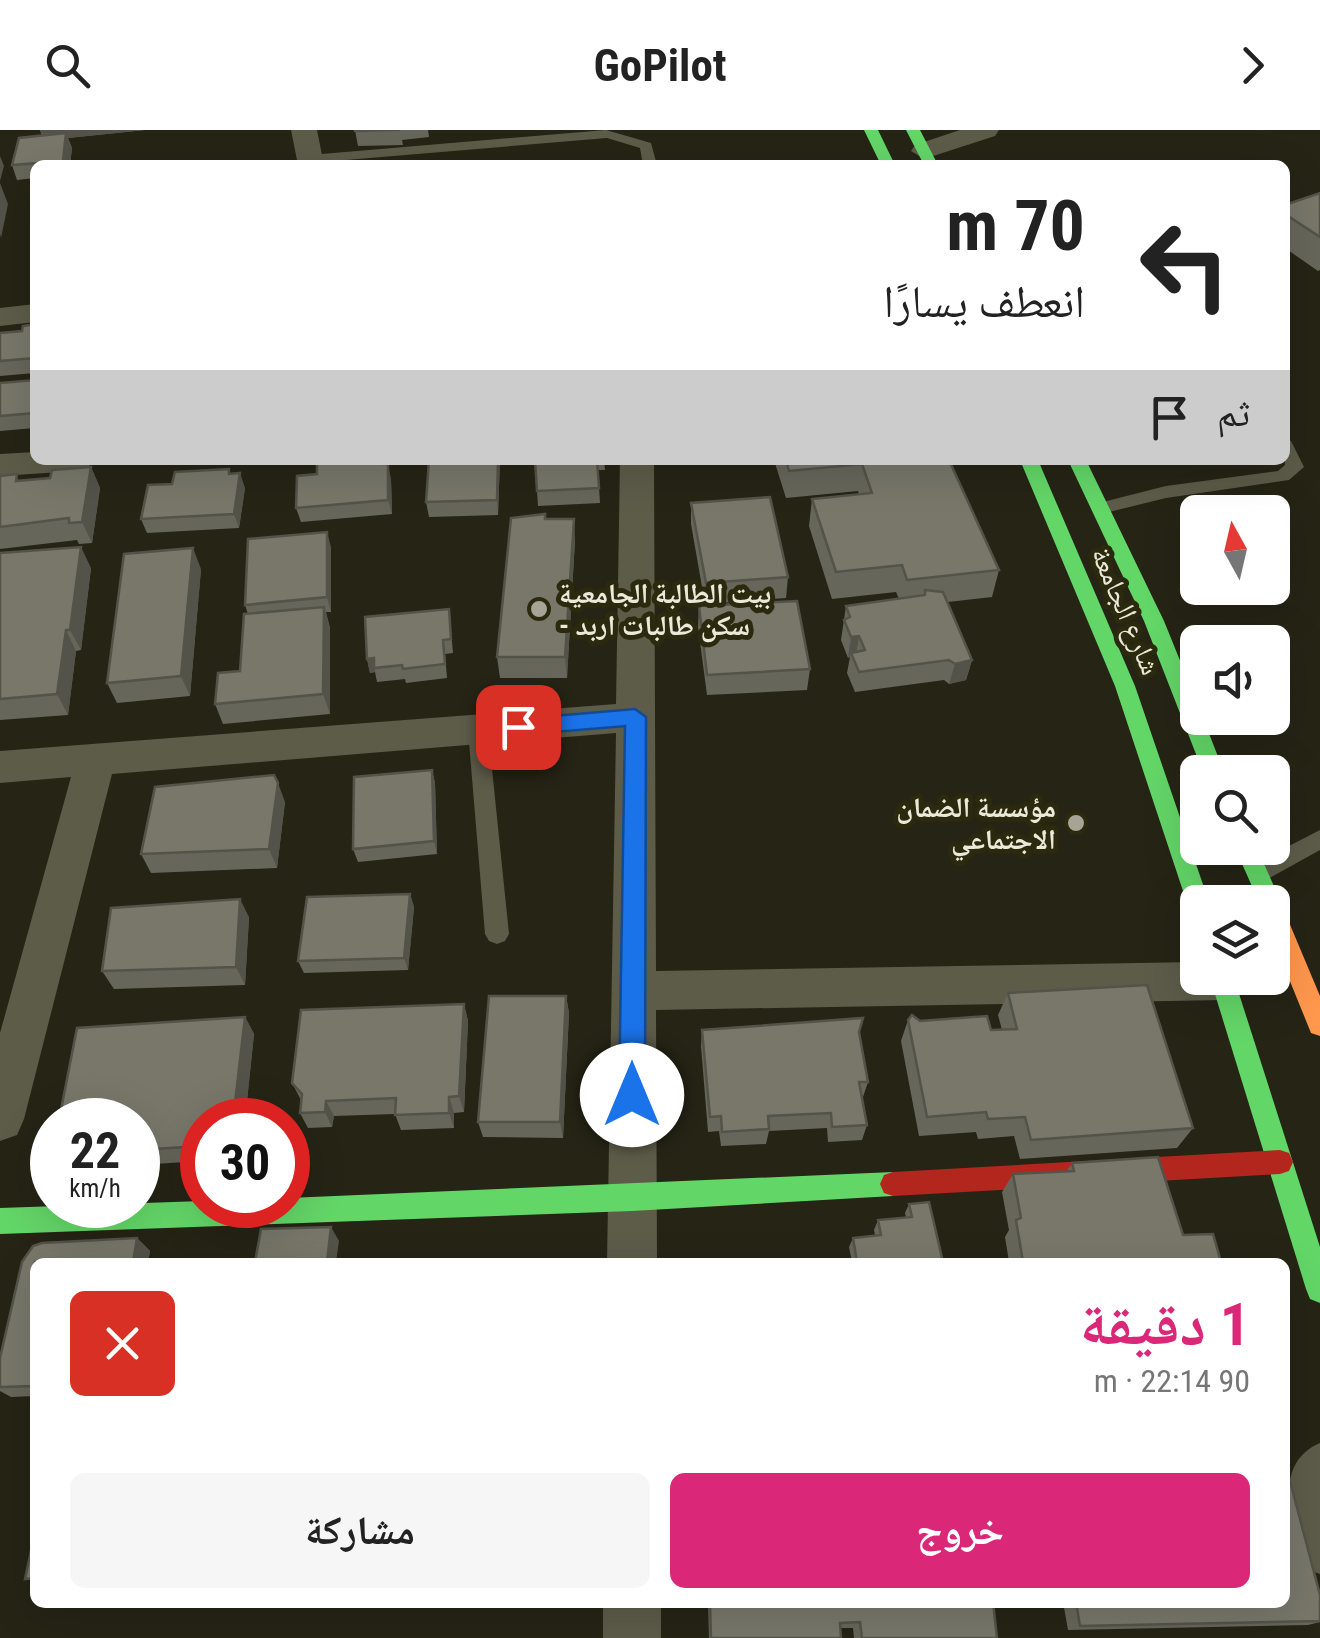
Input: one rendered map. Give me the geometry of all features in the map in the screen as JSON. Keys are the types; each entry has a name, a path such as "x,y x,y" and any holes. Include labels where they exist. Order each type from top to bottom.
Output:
{"main road":[{"path":"871,130 886,160"},
{"name":"شارع الجامعة","path":"1031,465 1126,686 1192,885"},
{"name":"شارع الجامعة","path":"1080,465 1154,621 1207,755"},
{"path":"1254,865 1263,885"},
{"path":"1290,952 1320,1025"},
{"path":"1228,995 1320,1289"},
{"path":"0,1221 632,1198 1280,1162"}],"street":[{"path":"304,130 310,160"},
{"path":"920,141 986,130"},
{"path":"0,317 30,314"},
{"path":"0,465 30,463"},
{"path":"632,1258 637,465"},
{"path":"0,767 635,717"},
{"path":"0,1118 94,762"},
{"path":"632,991 1180,981"},
{"path":"632,1608 632,1638"}],"lane":[{"path":"331,160 608,134 646,146 649,160"},
{"path":"1101,508 1166,492 1283,476 1295,466 1290,456"},
{"path":"478,730 497,934"},
{"path":"1258,873 1320,839"},
{"path":"1320,1458 1310,1466 1304,1480 1303,1503 1320,1559"}],"building":[{"path":"66,133 63,160 30,160 30,164 12,165 19,138"},
{"path":"1320,193 1320,237 1290,217 1290,203"},
{"path":"30,325 30,358 0,361 0,333 22,331 23,326"},
{"path":"30,380 30,413 0,416 0,383"},
{"path":"317,465 388,465 388,500 296,508 297,476 317,474"},
{"path":"429,465 498,465 497,500 426,502"},
{"path":"535,465 597,465 599,488 537,491"},
{"path":"787,465 852,465 789,471"},
{"path":"862,465 951,465 999,570 907,580 902,565 836,572 812,499 872,493"},
{"path":"91,467 82,522 69,523 69,518 0,527 0,476 17,474 16,481 50,478 52,470"},
{"path":"229,469 229,474 240,473 234,514 141,519 148,485 172,484 175,472"},
{"path":"770,497 788,577 706,583 691,503"},
{"name":"بيت الطالبة الجامعية - سكن طالبات اربد","path":"545,514 545,519 574,519 565,657 497,657 511,518"},
{"path":"327,532 327,597 245,605 248,539"},
{"path":"81,547 57,694 0,699 0,553"},
{"path":"193,548 181,676 107,683 124,554"},
{"path":"925,590 943,592 972,660 859,672 851,653 865,650 859,636 851,637 844,620 850,617 846,606 925,595"},
{"path":"797,601 810,669 707,675 699,606"},
{"path":"324,607 323,694 215,704 218,673 240,671 244,614"},
{"path":"449,609 451,639 443,640 445,664 374,668 374,658 367,659 365,617"},
{"path":"432,770 434,841 353,849 354,777"},
{"path":"274,775 278,783 269,849 141,854 155,787"},
{"path":"410,894 404,958 298,961 307,897"},
{"path":"240,899 236,967 102,971 111,908"},
{"path":"1147,985 1193,1128 1031,1140 1025,1117 988,1119 986,1112 927,1117 908,1020 912,1015 920,1021 987,1016 991,1030 1017,1029 1008,993"},
{"path":"489,996 566,996 560,1122 478,1122"},
{"path":"464,1004 459,1096 449,1097 449,1113 395,1115 396,1098 326,1101 325,1112 310,1113 310,1098 302,1098 292,1083 301,1010"},
{"path":"245,1017 236,1098 180,1098 180,1147 160,1149 160,1098 63,1098 77,1028"},
{"path":"863,1018 859,1032 868,1082 859,1082 867,1125 832,1127 831,1113 768,1116 769,1129 722,1132 721,1116 710,1117 702,1030"},
{"path":"1158,1157 1183,1235 1213,1234 1220,1258 1022,1258 1016,1220 1021,1218 1013,1174 1074,1171 1072,1163"},
{"path":"929,1202 942,1258 856,1258 853,1238 881,1235 878,1220 912,1217 909,1204"},
{"path":"331,1227 327,1258 256,1258 261,1229"},
{"path":"137,1238 134,1258 30,1258 30,1386 0,1387 0,1358 22,1262 33,1246"},
{"path":"1290,1481 1320,1595 1320,1621 1080,1626 1077,1608 1290,1608"},
{"path":"710,1608 994,1608 997,1638 862,1638 860,1622 840,1623 841,1638 711,1638"}],"traffic: fast":[{"path":"871,130 886,160"},
{"path":"913,130 928,160"},
{"path":"1031,465 1125,686 1192,885"},
{"path":"1079,465 1154,621 1207,755"},
{"path":"1254,865 1262,885"},
{"path":"1227,995 1320,1289"},
{"path":"0,1221 632,1198 893,1184"}],"traffic: slow":[{"path":"1290,952 1320,1025"}],"traffic: jam":[{"path":"893,1184 1280,1162"}],"place":[{"name":"بيت الطالبة الجامعية - سكن طالبات اربد","path":"539,609"},
{"name":"مؤسسة الضمان الاجتماعي","path":"1076,823"}],"route":[{"path":"518,727 635,717 632,1095"}]}
